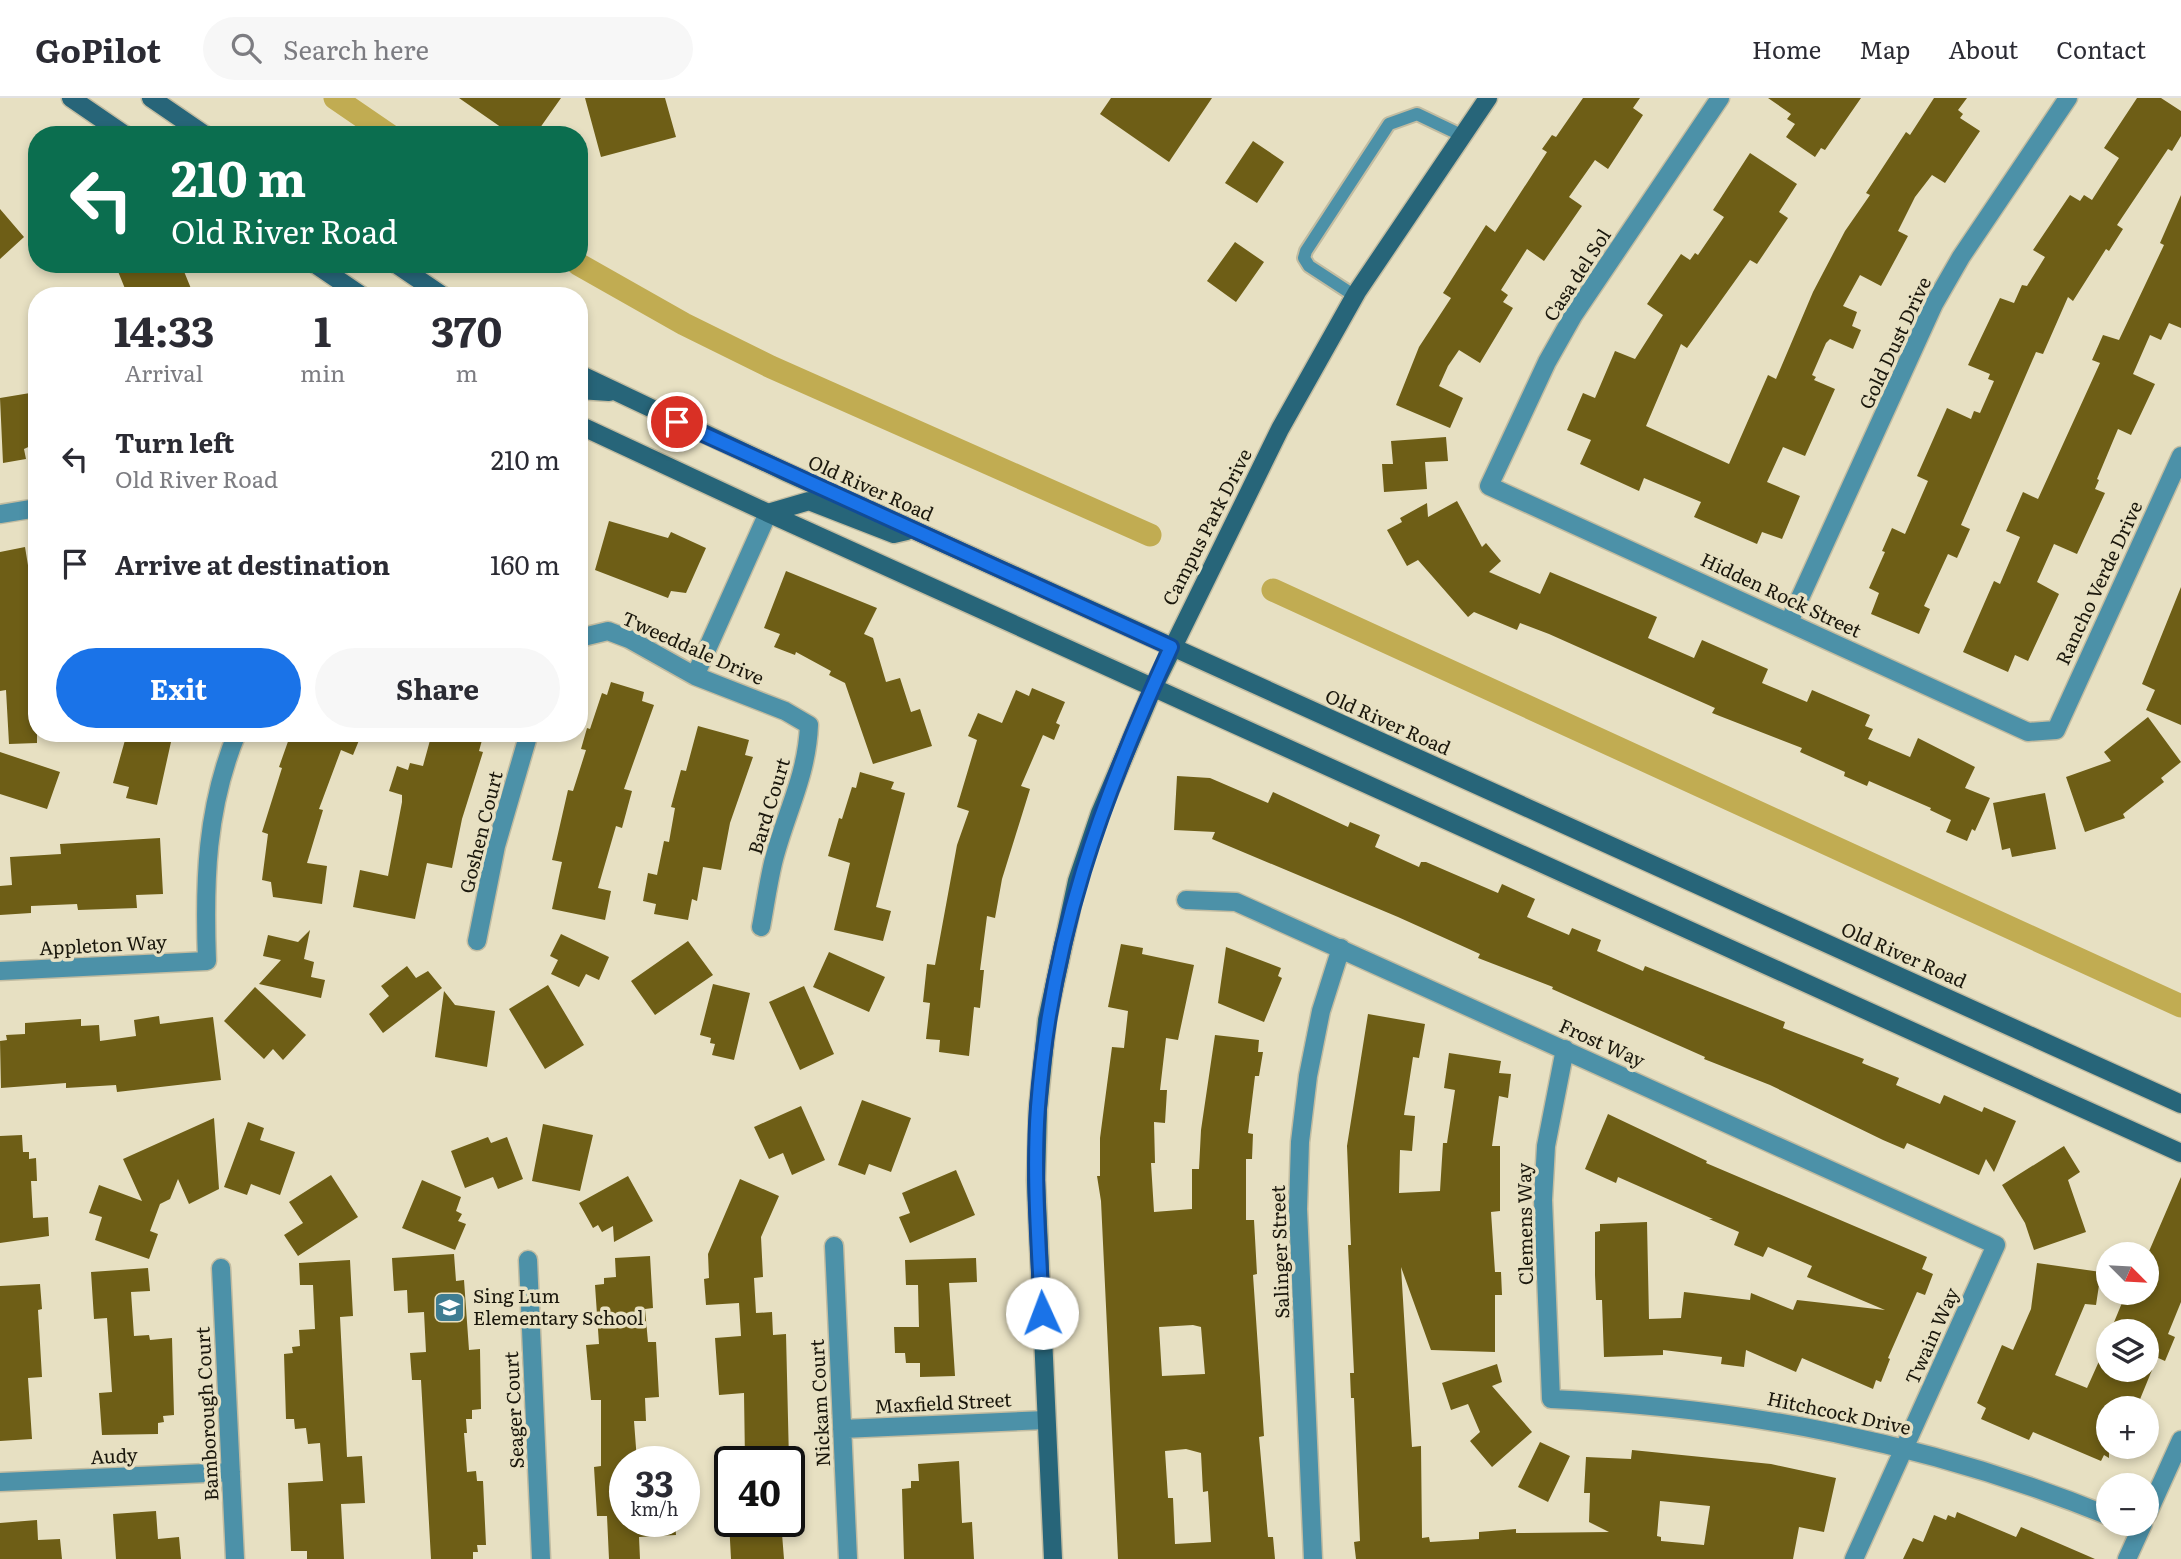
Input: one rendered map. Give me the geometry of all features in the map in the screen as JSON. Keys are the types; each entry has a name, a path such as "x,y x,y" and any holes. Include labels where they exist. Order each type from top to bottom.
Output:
{"main road":[{"path":"71,98 112,126"},
{"path":"151,98 192,126"},
{"name":"Campus Park Drive","path":"1053,1559 1036,1180 1038,1109 1046,1020 1059,950 1077,881 1100,813 1171,647 1280,429 1355,296 1489,98"},
{"path":"328,273 349,287"},
{"path":"409,273 430,287"},
{"name":"Old River Road","path":"588,379 914,530 2181,1104"},
{"path":"588,391 616,393"},
{"path":"588,429 2181,1153"},
{"path":"768,513 809,501 894,534 914,530"}],"street":[{"name":"Casa del Sol","path":"1489,486 1547,362 1573,316 1720,98"},
{"name":"Gold Dust Drive","path":"1789,622 1934,304 1961,257 2068,98"},
{"name":"Rancho Verde Drive","path":"2056,730 2181,456"},
{"name":"Hidden Rock Street","path":"1489,486 2028,732 2056,730"},
{"path":"0,514 28,509"},
{"path":"695,676 768,513"},
{"name":"Tweeddale Drive","path":"588,635 608,631 629,639 695,676 785,711"},
{"name":"Bard Court","path":"761,928 773,862 797,796 808,752 809,726 785,711"},
{"name":"Appleton Way","path":"0,971 207,961 206,859 216,796 234,742"},
{"name":"Goshen Court","path":"477,941 496,846 526,742"},
{"name":"Frost Way","path":"1186,900 1236,902 1996,1245"},
{"name":"Salinger Street","path":"1314,1559 1298,1209 1300,1142 1308,1076 1321,1011 1340,948"},
{"name":"Clemens Way","path":"1551,1399 1543,1200 1546,1146 1554,1093 1565,1049"},
{"name":"Twain Way","path":"1854,1559 1996,1245"},
{"name":"Nickam Court","path":"834,1246 848,1559"},
{"name":"Seager Court","path":"528,1260 541,1559"},
{"name":"Bamborough Court","path":"221,1268 235,1559"},
{"name":"Hitchcock Drive","path":"1551,1399 1711,1410 1816,1427 1905,1447 1981,1469 2096,1511"},
{"name":"Maxfield Street","path":"842,1429 1046,1420"},
{"path":"2159,1485 2181,1440"},
{"name":"Audy","path":"0,1482 231,1472"},
{"path":"2127,1559 2135,1536"}],"lane":[{"path":"1355,296 1309,266 1304,258 1389,124 1417,114 1463,136"}],"building":[{"path":"459,98 561,98 541,126 499,126"},
{"path":"585,98 665,98 676,137 601,157"},
{"path":"1111,98 1212,98 1169,162 1100,114"},
{"path":"1583,98 1640,98 1633,108 1643,115 1608,169 1595,160 1569,197 1582,206 1544,261 1527,249 1501,290 1508,295 1503,302 1513,308 1480,363 1459,350 1448,366 1439,386 1463,398 1450,428 1396,405 1419,347 1451,298 1443,293 1486,225 1495,232 1547,152 1542,149 1552,135 1556,137"},
{"path":"1768,98 1861,98 1825,150 1821,148 1815,157 1786,137 1795,124 1787,119 1791,114"},
{"path":"1934,98 1967,98 1958,110 1963,114 1960,118 1980,131 1945,183 1932,175 1915,197 1898,231 1908,236 1881,286 1860,275 1843,306 1857,312 1852,326 1861,330 1853,349 1830,339 1826,343 1812,375 1816,377 1814,380 1835,389 1805,456 1783,447 1767,482 1800,496 1782,539 1762,532 1757,544 1694,517 1701,502 1644,478 1639,491 1580,464 1591,440 1567,430 1583,393 1595,398 1615,351 1635,359 1663,315 1647,304 1681,254 1690,260 1695,253 1698,255 1724,217 1713,210 1750,153 1797,184 1779,212 1788,218 1757,264 1750,260 1687,348 1681,344 1646,426 1729,464 1768,375 1776,379 1813,292 1845,231 1870,195 1866,193 1906,132 1910,135"},
{"path":"2137,98 2161,98 2181,111 2181,136 2172,151 2168,149 2117,225 2123,229 2109,251 2106,249 2073,301 2068,297 2043,354 2036,352 1961,525 1970,529 1957,558 1948,554 1924,606 1930,609 1919,634 1871,614 1879,593 1869,588 1885,552 1882,551 1892,528 1905,534 1928,481 1917,476 1947,408 1971,419 1974,411 1980,413 1994,381 1988,379 1990,374 1968,365 2000,298 2014,303 2022,285 2027,286 2045,257 2033,250 2070,195 2080,201 2084,195 2092,200 2119,158 2104,148"},
{"path":"1253,141 1284,162 1257,203 1225,183"},
{"path":"2181,195 2181,328 2169,323 2161,340 2150,335 2133,374 2155,384 2131,435 2118,429 2097,479 2099,480 2095,489 2105,493 2077,554 2054,544 2037,582 2059,594 2028,661 2015,655 2008,672 1963,652 1994,581 2000,584 2020,537 2006,531 2023,492 2038,499 2100,363 2092,360 2103,335 2119,340 2164,245 2160,243"},
{"path":"0,209 24,237 0,259"},
{"path":"1235,242 1264,262 1236,302 1207,281"},
{"path":"119,273 185,273 190,287 124,287"},
{"path":"28,393 28,447 24,449 26,459 3,463 0,398"},
{"path":"1446,437 1448,461 1425,462 1427,489 1384,492 1382,464 1393,464 1391,441"},
{"path":"1457,501 1482,547 1486,543 1501,561 1489,572 1540,594 1550,572 1657,617 1648,638 1694,658 1702,640 1768,669 1762,683 1807,702 1812,690 1870,715 1865,726 1873,729 1868,739 1910,757 1918,738 1975,767 1965,788 1990,798 1975,831 1972,829 1967,841 1946,832 1951,820 1930,810 1931,808 1869,781 1867,786 1844,776 1845,772 1800,752 1802,748 1712,713 1715,708 1549,634 1520,623 1517,630 1474,612 1468,617 1418,560 1407,566 1387,530 1402,522 1400,518 1427,503 1428,517"},
{"path":"609,521 668,538 671,532 706,548 686,593 671,591 668,598 595,570"},
{"path":"25,547 28,565 28,742 37,743 9,744 6,690 0,691 0,552"},
{"path":"786,571 877,608 864,634 873,638 886,682 900,678 911,712 920,709 932,746 873,764 845,683 829,675 831,671 796,652 795,655 774,647 780,634 764,628"},
{"path":"2181,587 2181,725 2146,710 2155,690 2142,684"},
{"path":"611,682 644,692 642,701 654,705 624,789 632,791 622,828 616,826 598,888 611,891 605,920 552,909 562,862 552,860 568,790 573,791 586,750 581,749 583,742 588,742 588,728 590,729 602,693 607,695"},
{"path":"1032,688 1065,702 1056,723 1060,725 1054,740 1043,735 1021,786 1030,789 1002,879 995,918 987,916 980,970 984,970 980,1008 974,1007 969,1056 939,1052 940,1040 926,1039 930,1003 923,1002 927,964 935,965 957,845 969,811 957,807 977,740 968,736 978,713 1002,723 1016,690 1029,696"},
{"path":"2148,717 2181,762 2161,778 2164,782 2123,814 2125,818 2085,832 2066,777 2111,761 2104,752"},
{"path":"698,726 749,740 745,755 753,757 730,823 721,870 703,867 697,901 692,899 688,920 654,914 656,904 643,901 648,873 657,875 664,841 669,842 675,808 671,807 681,770 686,771"},
{"path":"124,742 171,742 157,805 126,798 129,787 113,783"},
{"path":"288,742 358,742 353,755 341,750 319,809 323,810 307,863 327,866 322,904 273,897 271,882 262,880 268,834 262,832 282,768 279,767"},
{"path":"430,742 482,742 479,751 483,752 462,819 452,868 427,863 415,919 353,907 360,870 388,876 402,802 402,795 389,791 397,766 408,770 410,763 423,766"},
{"path":"0,752 60,772 47,809 0,794"},
{"path":"860,772 894,782 891,789 905,793 876,907 891,911 883,941 834,930 850,863 828,856 839,818 842,819 852,787 856,788"},
{"path":"1177,776 1210,778 1268,803 1273,792 1348,827 1350,822 1380,835 1375,847 1419,867 1421,862 1426,862 1498,893 1502,884 1535,899 1527,917 1569,935 1572,928 1601,940 1597,951 1643,971 1645,966 1785,1022 1783,1028 1864,1059 1862,1063 1899,1078 1896,1085 1940,1104 1944,1095 1982,1112 1984,1107 2016,1121 1994,1172 1986,1159 1979,1175 1907,1143 1904,1149 1883,1140 1770,1085 1704,1059 1705,1057 1552,989 1553,987 1478,958 1480,954 1398,917 1212,839 1215,832 1174,830"},
{"path":"2045,793 2056,849 2012,857 2010,848 2002,850 1993,803"},
{"path":"160,838 163,894 136,895 137,908 78,910 77,904 31,906 31,913 0,915 0,886 12,885 10,857 61,854 60,844"},
{"path":"310,930 304,959 314,962 311,977 325,980 321,998 259,984 281,960 263,956 268,935 298,942"},
{"path":"561,934 609,957 599,980 586,974 579,987 551,974 558,960 550,956"},
{"path":"688,941 713,975 655,1015 631,981"},
{"path":"1121,944 1143,948 1142,954 1194,965 1178,1040 1166,1038 1160,1090 1167,1090 1165,1123 1154,1122 1155,1163 1151,1163 1154,1212 1192,1209 1192,1169 1199,1169 1201,1130 1215,1035 1259,1040 1258,1052 1263,1052 1259,1076 1255,1076 1248,1133 1253,1134 1252,1159 1246,1159 1246,1220 1254,1220 1257,1274 1253,1275 1264,1436 1259,1437 1268,1537 1273,1537 1275,1559 1118,1559 1101,1201 1097,1176 1100,1176 1100,1138 1112,1047 1124,1048 1128,1011 1108,1007","holes":["1159,1327 1201,1327 1205,1374 1162,1376","1186,1449 1201,1453 1203,1492 1208,1491 1211,1542 1175,1544 1173,1498 1168,1498 1165,1451"]},
{"path":"1226,947 1281,968 1278,976 1282,978 1264,1022 1218,1003"},
{"path":"829,952 885,977 869,1012 813,987"},
{"path":"407,966 416,978 428,971 442,988 383,1033 369,1014 389,996 381,986"},
{"path":"713,984 750,993 734,1060 712,1055 715,1044 710,1043 711,1038 700,1035"},
{"path":"548,985 584,1045 545,1069 509,1009"},
{"path":"804,986 834,1054 800,1070 769,1002"},
{"path":"255,987 306,1035 283,1060 273,1049 264,1059 224,1021"},
{"path":"444,991 455,1005 495,1011 487,1067 435,1057"},
{"path":"1368,1014 1425,1024 1419,1058 1413,1057 1404,1115 1415,1116 1412,1151 1400,1150 1399,1193 1440,1191 1443,1143 1447,1143 1455,1090 1444,1088 1449,1053 1501,1061 1499,1073 1511,1074 1508,1098 1499,1096 1492,1146 1500,1146 1500,1211 1491,1212 1495,1272 1501,1272 1502,1295 1495,1295 1495,1352 1431,1350 1401,1267 1412,1447 1421,1446 1422,1538 1429,1537 1430,1542 1479,1539 1479,1532 1516,1529 1516,1533 1609,1532 1589,1522 1590,1493 1584,1493 1586,1457 1631,1459 1632,1450 1771,1464 1836,1478 1824,1532 1799,1527 1793,1559 1356,1559 1354,1542 1360,1541 1354,1398 1351,1398 1350,1373 1354,1373 1347,1146","holes":["1660,1501 1710,1506 1704,1545 1661,1541 1661,1537 1657,1536"]},
{"path":"159,1016 160,1024 213,1017 221,1080 117,1092 116,1085 66,1088 66,1083 1,1088 0,1041 7,1040 6,1035 25,1034 25,1023 81,1019 81,1026 99,1025 100,1041 136,1036 134,1020"},
{"path":"862,1100 911,1118 891,1172 869,1164 865,1175 838,1165"},
{"path":"801,1106 825,1160 792,1175 783,1153 769,1159 754,1127"},
{"path":"1608,1114 1707,1161 1706,1163 1927,1257 1922,1269 1933,1274 1925,1295 1917,1292 1888,1358 1890,1359 1881,1382 1876,1380 1873,1389 1802,1358 1796,1372 1746,1350 1744,1367 1721,1364 1722,1357 1663,1350 1663,1355 1604,1357 1602,1300 1596,1300 1595,1275 1595,1232 1600,1231 1600,1224 1647,1222 1649,1319 1681,1318 1684,1292 1750,1300 1751,1293 1793,1310 1797,1300 1885,1310 1807,1277 1812,1266 1768,1247 1763,1257 1734,1245 1739,1232 1709,1219 1713,1219 1618,1177 1616,1183 1585,1169"},
{"path":"214,1118 219,1189 189,1204 178,1179 170,1199 160,1204 150,1231 158,1234 149,1259 95,1240 102,1217 89,1213 99,1185 142,1201 123,1159"},
{"path":"248,1122 264,1128 260,1140 295,1152 280,1195 251,1184 247,1195 224,1187"},
{"path":"543,1124 593,1135 580,1191 532,1181"},
{"path":"22,1135 23,1152 29,1152 29,1159 36,1158 37,1181 31,1181 33,1218 48,1217 49,1236 0,1243 0,1136"},
{"path":"488,1137 491,1143 507,1137 523,1179 498,1189 493,1177 465,1188 451,1151"},
{"path":"2064,1146 2080,1172 2068,1180 2086,1232 2034,1250 2025,1223 2002,1185"},
{"path":"956,1170 975,1215 910,1243 899,1217 910,1213 902,1193"},
{"path":"331,1175 358,1217 298,1256 284,1235 303,1223 289,1202"},
{"path":"628,1176 653,1221 614,1242 613,1226 602,1232 598,1225 593,1228 579,1203"},
{"path":"2181,1177 2181,1302 2168,1334 2175,1337 2165,1361 2159,1358 2159,1319 2115,1319 2121,1306 2160,1306 2160,1242 2153,1242"},
{"path":"740,1179 779,1196 761,1237 763,1277 754,1278 756,1313 772,1312 773,1335 786,1334 789,1446 745,1446 744,1393 719,1395 715,1338 741,1336 739,1303 706,1305 704,1279 709,1278 708,1254"},
{"path":"422,1180 461,1197 456,1211 462,1214 458,1221 466,1224 455,1250 402,1228"},
{"path":"454,1254 456,1281 464,1280 469,1350 480,1349 481,1409 472,1410 472,1419 466,1419 467,1433 464,1433 467,1472 476,1471 477,1481 483,1481 486,1545 477,1545 478,1552 473,1552 473,1559 431,1559 421,1380 412,1380 410,1353 426,1352 424,1312 408,1313 407,1290 394,1291 392,1258"},
{"path":"650,1256 653,1308 645,1309 648,1342 656,1342 659,1397 645,1398 646,1421 634,1421 636,1446 609,1446 609,1537 639,1537 640,1559 609,1559 607,1516 597,1516 594,1467 601,1466 601,1400 591,1400 586,1345 599,1344 595,1285 604,1284 604,1278 616,1277 615,1258"},
{"path":"976,1258 977,1282 949,1283 955,1376 920,1377 920,1363 906,1363 905,1353 895,1353 894,1327 919,1327 918,1285 906,1285 905,1260"},
{"path":"350,1260 353,1316 340,1317 347,1457 362,1456 365,1503 341,1504 344,1559 307,1559 307,1551 291,1551 288,1483 323,1481 320,1443 308,1444 306,1428 295,1429 294,1419 286,1419 284,1354 293,1353 292,1347 300,1346 299,1330 315,1329 313,1285 300,1285 299,1263"},
{"path":"2037,1263 2096,1271 2096,1305 2085,1304 2055,1375 2087,1388 2096,1368 2096,1382 2147,1382 2141,1396 2096,1396 2096,1459 2033,1432 2029,1440 1981,1419 1986,1408 1977,1403 2002,1345 2013,1350 2031,1309"},
{"path":"148,1268 150,1291 131,1292 134,1336 149,1335 150,1340 172,1338 174,1415 163,1416 164,1422 158,1423 158,1434 102,1435 99,1393 112,1392 107,1318 94,1319 91,1272"},
{"path":"40,1284 42,1309 38,1310 42,1377 28,1378 32,1439 0,1441 0,1286"},
{"path":"1497,1364 1502,1382 1492,1386 1532,1432 1492,1467 1470,1441 1480,1432 1468,1404 1451,1410 1442,1383"},
{"path":"1540,1442 1570,1456 1548,1502 1518,1487"},
{"path":"959,1461 962,1523 972,1522 974,1559 904,1559 902,1489 911,1488 911,1481 919,1481 918,1464"},
{"path":"156,1511 158,1539 179,1537 181,1559 116,1559 113,1514"},
{"path":"1957,1512 2016,1537 2021,1527 2095,1559 1903,1559 1913,1538 1923,1542 1934,1515 1946,1520 1948,1515 1955,1518"},
{"path":"37,1520 38,1540 60,1539 62,1559 0,1559 0,1523"},
{"path":"730,1537 782,1537 784,1559 731,1559"}],"waterway":[{"path":"335,98 376,126"},
{"path":"588,270 684,324 771,367 1150,535"},
{"path":"1273,590 2181,1006"}],"place":[{"name":"Sing Lum Elementary School","path":"450,1307"}],"route":[{"path":"677,422 1171,647 1100,813 1077,881 1059,950 1046,1020 1038,1109 1036,1180 1042,1313"}]}
